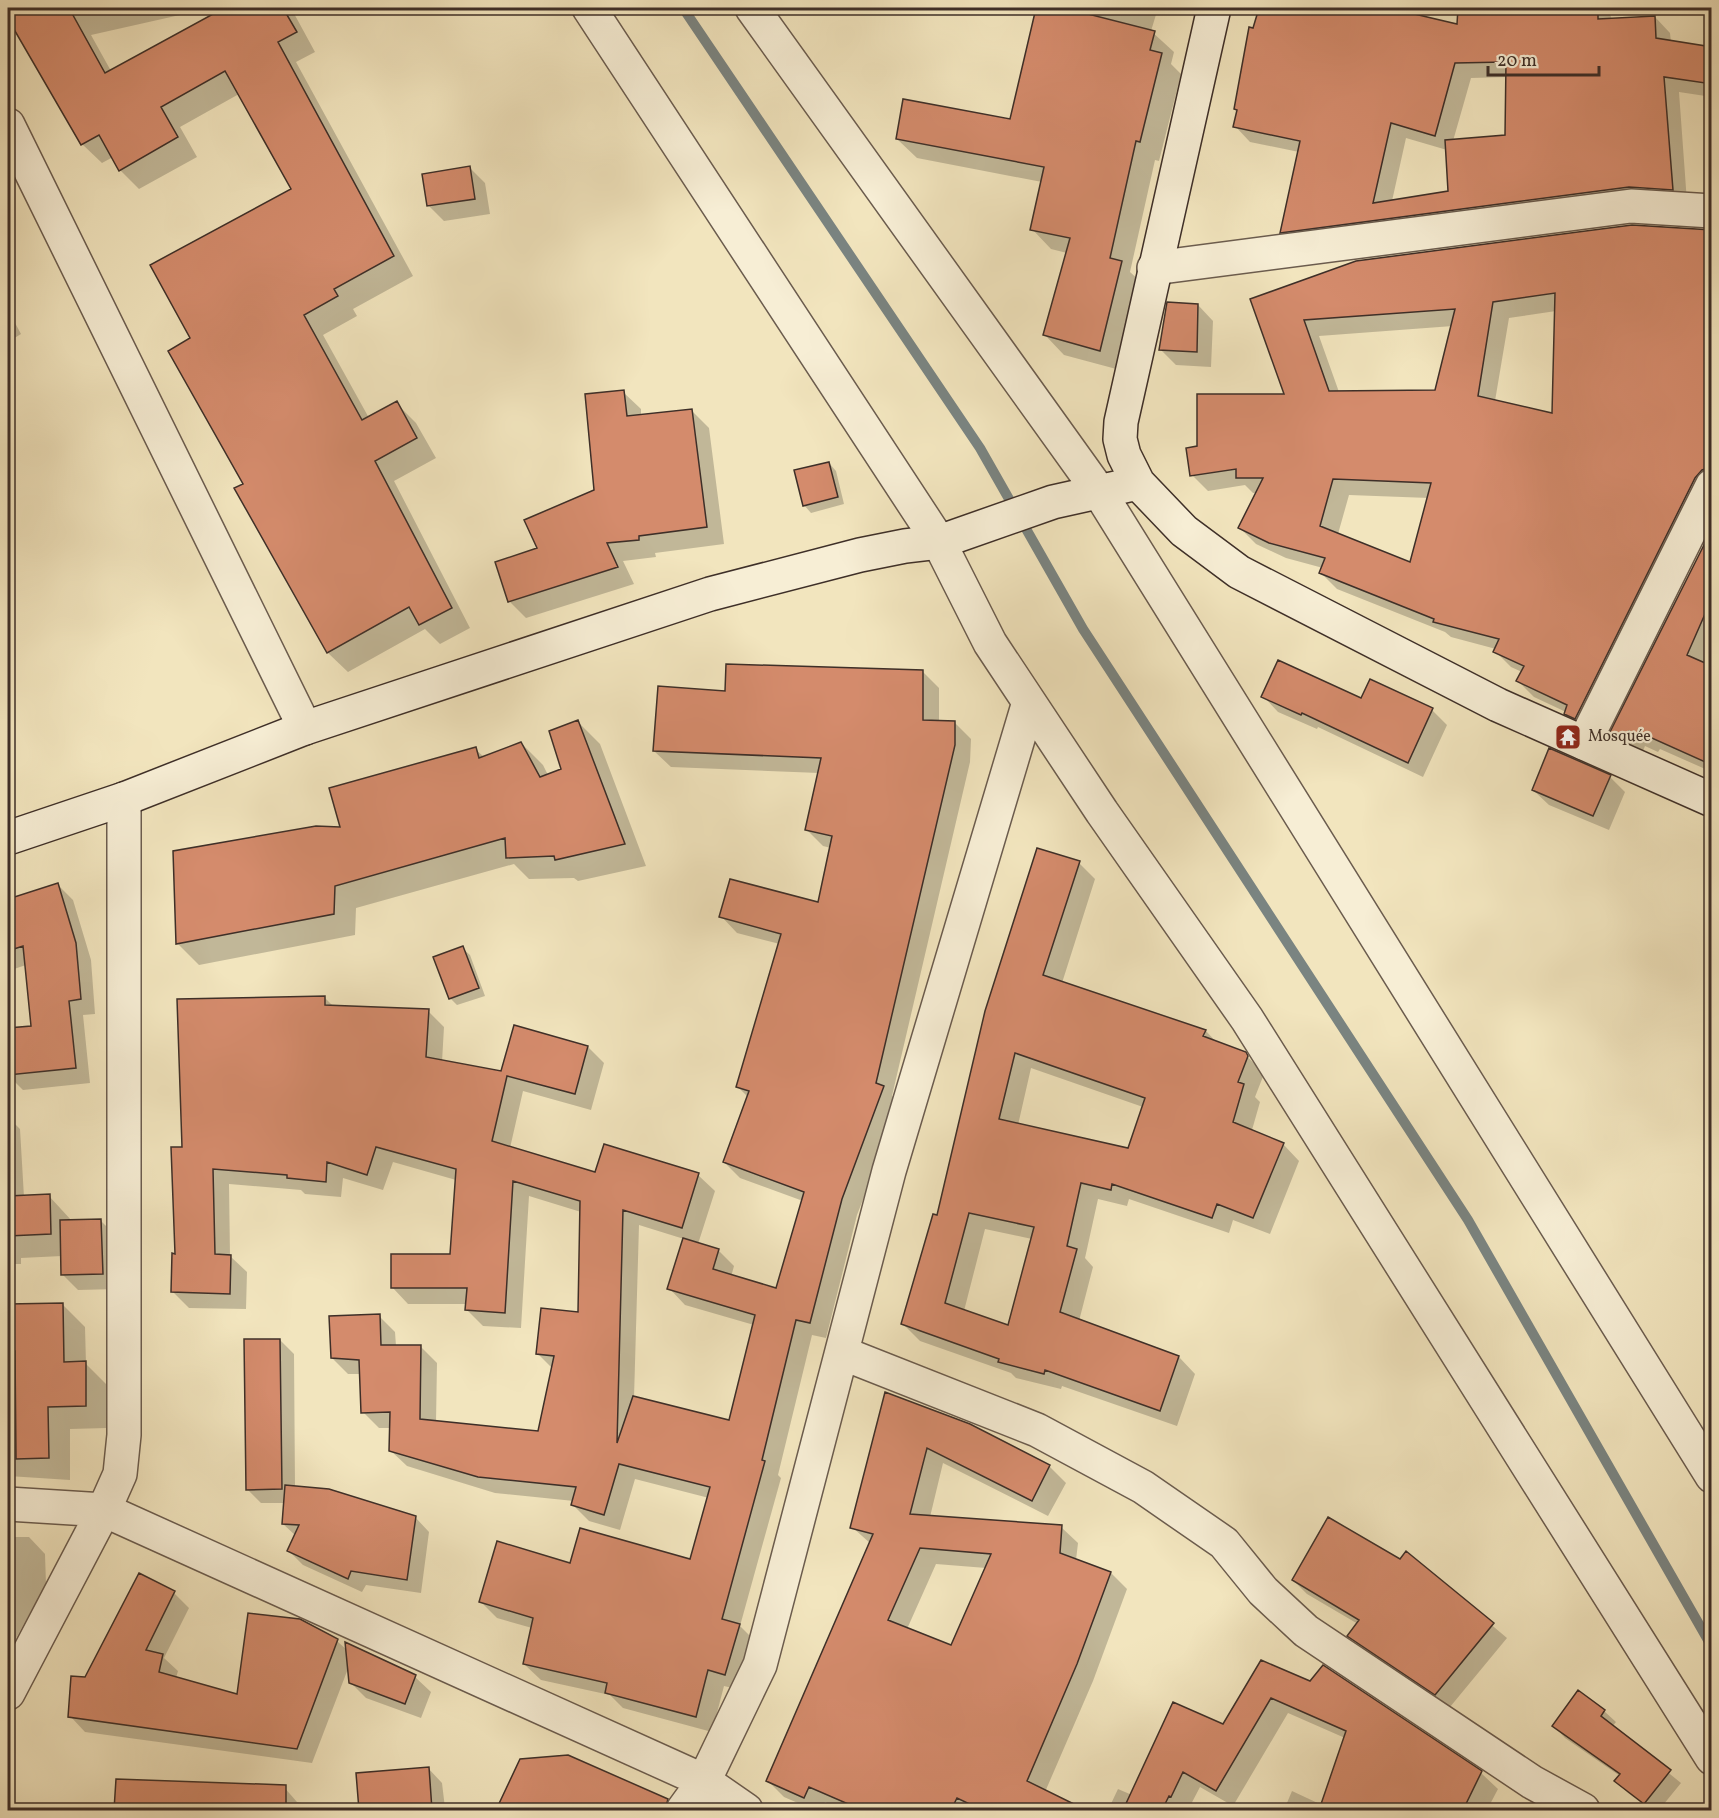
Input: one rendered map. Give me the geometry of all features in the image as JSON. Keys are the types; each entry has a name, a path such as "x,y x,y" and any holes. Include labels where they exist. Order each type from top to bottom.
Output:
{"street":[{"path":"589,8 939,542 990,643 1102,812 1247,1019 1712,1758"},
{"path":"752,8 1100,493 1712,1476"},
{"path":"1214,8 1121,422 1120,440 1124,455 1138,483 1184,531 1239,572 1498,705 1712,800"},
{"path":"8,126 305,728"},
{"path":"1154,268 1631,206 1712,211"},
{"path":"8,838 124,799 305,728 710,594 860,555 939,542 1053,502 1138,483"},
{"path":"1584,743 1712,486"},
{"path":"683,1810 704,1781 760,1665 889,1171 1029,702"},
{"path":"8,1693 105,1510 120,1474 124,1435 124,799"},
{"path":"842,1353 1037,1430 1143,1486 1224,1543 1263,1591 1306,1631 1532,1782 1583,1810"},
{"path":"8,1504 105,1510 704,1781 746,1810"}],"building":[{"path":"8,8 69,8 105,73 224,8 283,8 297,32 278,42 394,256 334,289 338,296 304,315 362,420 397,401 417,438 375,461 452,608 419,625 409,607 327,653 234,488 243,484 168,351 190,338 150,265 291,189 225,71 161,107 178,137 119,171 99,135 81,145 8,19"},
{"path":"1036,8 1081,8 1080,12 1155,31 1150,50 1162,53 1140,142 1136,141 1110,258 1122,261 1100,351 1043,335 1070,238 1030,230 1044,167 896,139 903,99 1010,119"},
{"path":"1259,8 1389,8 1457,24 1458,8 1598,8 1598,19 1655,16 1656,38 1712,47 1712,84 1664,77 1673,190 1629,187 1280,233 1300,141 1233,127 1237,110 1234,109 1249,27 1253,28","holes":["1506,62 1505,135 1445,140 1448,191 1373,203 1391,123 1435,136 1455,63"]},
{"path":"470,166 475,199 427,206 422,174"},
{"path":"1632,225 1712,230 1712,467 1702,470 1695,478 1575,719 1564,714 1567,705 1516,681 1524,666 1493,652 1499,639 1433,622 1434,619 1319,573 1325,558 1269,543 1238,528 1263,478 1236,478 1236,469 1190,476 1186,448 1197,446 1197,394 1284,394 1250,299 1356,261","holes":["1555,293 1552,413 1478,396 1493,302","1455,309 1435,390 1329,391 1304,320","1333,479 1431,483 1410,562 1320,526"]},
{"path":"1167,302 1198,304 1197,352 1159,350"},
{"path":"624,390 627,416 692,409 707,527 639,536 639,540 607,543 618,567 508,602 495,562 537,548 524,520 594,490 585,394"},
{"path":"829,462 838,497 803,506 794,470"},
{"path":"1712,529 1712,598 1687,655 1712,666 1712,765 1643,734 1642,737 1629,731 1625,741 1609,734"},
{"path":"1278,660 1361,698 1370,679 1433,708 1408,763 1302,713 1301,715 1261,697"},
{"path":"726,664 923,670 923,720 955,721 955,745 876,1083 884,1086 842,1199 810,1323 796,1320 762,1460 765,1461 722,1619 740,1624 725,1675 708,1670 696,1717 605,1693 607,1683 523,1664 533,1618 479,1602 497,1541 570,1563 580,1528 690,1559 710,1487 619,1464 604,1515 571,1505 576,1487 478,1477 389,1451 390,1412 361,1413 359,1360 331,1358 329,1316 380,1314 381,1345 421,1345 420,1419 538,1431 554,1356 536,1354 541,1308 578,1312 580,1201 513,1181 505,1313 465,1310 467,1288 391,1288 391,1254 450,1254 456,1169 376,1147 367,1175 327,1162 326,1182 287,1178 287,1175 213,1169 215,1254 231,1255 230,1294 171,1292 172,1253 175,1254 171,1147 182,1147 177,999 325,996 325,1005 429,1009 426,1057 501,1071 514,1025 588,1046 575,1094 507,1076 492,1141 595,1172 604,1144 699,1173 682,1228 623,1210 617,1443 633,1396 729,1420 755,1315 667,1289 683,1238 719,1249 713,1269 776,1288 804,1192 723,1162 749,1091 736,1087 781,934 719,917 730,879 818,902 832,836 805,830 821,758 653,751 658,686 725,691"},
{"path":"578,720 625,844 555,860 554,856 506,858 505,838 335,886 334,914 176,944 173,851 316,826 340,827 329,788 476,747 479,758 521,742 540,777 561,769 549,731"},
{"path":"1549,748 1611,775 1593,816 1532,790"},
{"path":"1037,848 1080,861 1043,975 1206,1030 1203,1036 1246,1052 1248,1056 1238,1082 1244,1084 1233,1122 1284,1143 1253,1218 1217,1204 1212,1218 1112,1184 1111,1190 1081,1183 1067,1246 1077,1249 1060,1312 1179,1356 1160,1411 1045,1370 1044,1374 998,1362 999,1359 901,1324 933,1214 937,1215 985,1011","holes":["1015,1053 1145,1098 1128,1148 999,1119","969,1213 1034,1227 1008,1325 945,1303"]},
{"path":"58,883 76,943 81,999 69,1001 76,1068 8,1075 8,1028 31,1026 23,946 8,951 8,899"},
{"path":"463,946 479,988 449,999 433,957"},
{"path":"50,1194 51,1234 8,1236 8,1196"},
{"path":"101,1219 103,1274 61,1275 60,1220"},
{"path":"63,1303 64,1362 86,1361 86,1406 48,1407 49,1458 16,1459 15,1351 8,1351 8,1304"},
{"path":"244,1339 280,1339 282,1489 246,1490"},
{"path":"885,1392 970,1424 1050,1465 1032,1501 927,1448 910,1514 1062,1525 1060,1553 1111,1572 1077,1664 1027,1781 1086,1810 982,1810 957,1798 951,1810 862,1810 809,1787 804,1798 766,1781 873,1534 850,1528","holes":["920,1548 991,1554 951,1645 888,1620"]},
{"path":"285,1485 329,1489 416,1516 407,1580 351,1571 348,1579 287,1551 299,1525 282,1524"},
{"path":"1328,1517 1400,1559 1406,1551 1494,1623 1435,1695 1347,1636 1359,1620 1292,1580"},
{"path":"139,1573 175,1591 146,1650 163,1654 159,1672 237,1694 248,1613 300,1619 338,1639 297,1749 68,1717 71,1676 85,1677"},
{"path":"345,1642 416,1675 405,1704 349,1683"},
{"path":"1261,1660 1310,1681 1323,1665 1482,1771 1463,1810 1319,1810 1346,1731 1271,1698 1216,1791 1183,1772 1162,1810 1123,1810 1173,1702 1223,1724"},
{"path":"1578,1690 1605,1710 1601,1716 1671,1770 1644,1804 1614,1781 1620,1774 1552,1726"},
{"path":"568,1755 668,1799 665,1810 496,1810 520,1759"},
{"path":"429,1767 432,1810 359,1810 356,1773"},
{"path":"116,1779 286,1785 286,1810 114,1810"}],"waterway":[{"path":"683,8 980,448 1083,629 1468,1220 1712,1647"}],"place":[{"name":"Mosquée","path":"1568,737"}]}
